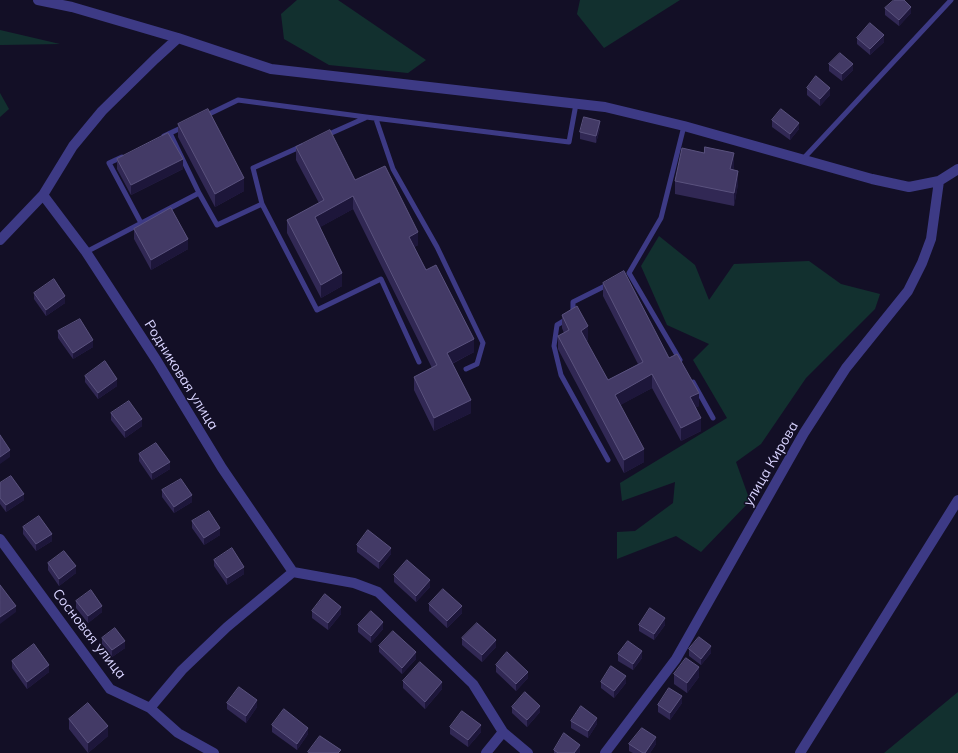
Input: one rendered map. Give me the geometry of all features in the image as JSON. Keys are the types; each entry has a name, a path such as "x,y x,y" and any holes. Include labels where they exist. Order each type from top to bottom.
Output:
{"street":[{"path":"38,0 72,7 178,38 272,69 605,107 684,126 872,179 909,187 939,181 958,169"},
{"path":"0,240 43,195 73,146 102,111 178,38"},
{"name":"улица Кирова","path":"605,753 676,659 804,433 846,368 908,291 931,239 939,181"},
{"name":"Родниковая улица","path":"43,195 86,252 157,361 222,468 293,572"},
{"path":"800,753 958,500"},
{"name":"Сосновая улица","path":"0,539 110,688 150,708 178,733 214,753"},
{"path":"150,708 188,664 227,628 293,572 354,583 378,592 473,684 503,732 528,753"},
{"path":"486,753 503,732"}],"lane":[{"path":"803,159 951,0"},
{"path":"197,120 238,100 376,119 569,142 576,104"},
{"path":"324,136 366,117"},
{"path":"376,119 393,170 437,246 483,343 477,364 466,369"},
{"path":"156,140 190,123"},
{"path":"622,277 629,273 662,218 684,126"},
{"path":"170,133 199,192 217,224 262,204"},
{"path":"310,143 253,168 262,204 317,310 381,279 419,362"},
{"path":"130,153 109,163 140,224"},
{"path":"86,252 199,192"},
{"path":"629,273 681,363"},
{"path":"608,460 561,375 554,346 557,325 573,315 573,302 615,280"},
{"path":"689,376 713,418"}],"green space":[{"path":"297,0 338,0 426,60 408,73 329,65 284,39 281,14"},
{"path":"580,0 680,0 604,48 577,14"},
{"path":"0,30 60,44 0,45"},
{"path":"0,93 9,109 0,117"},
{"path":"659,236 695,265 709,300 734,264 809,261 841,284 880,294 875,309 806,378 761,444 736,462 750,501 701,552 676,536 617,559 617,532 635,531 673,503 675,482 622,501 620,483 727,418 693,360 709,344 667,325 641,266"},
{"path":"958,692 958,753 884,753"}],"building":[{"path":"894,0 904,0 911,7 899,20 885,8"},
{"path":"870,23 884,35 870,49 857,38"},
{"path":"840,53 853,64 842,74 829,64"},
{"path":"816,76 830,88 820,99 807,88"},
{"path":"208,109 244,178 215,194 178,124"},
{"path":"781,109 799,123 790,134 772,120"},
{"path":"584,117 600,121 596,136 580,132"},
{"path":"330,130 355,180 385,166 418,232 409,237 426,270 436,265 474,339 447,353 471,400 434,418 414,377 437,365 353,196 315,217 342,273 321,285 287,220 324,200 296,147"},
{"path":"168,133 183,159 131,185 117,159"},
{"path":"705,147 734,153 730,169 738,171 734,193 675,181 682,148 704,153"},
{"path":"171,208 188,239 151,260 134,229"},
{"path":"624,271 669,358 677,354 699,393 690,397 701,418 681,428 652,374 615,395 644,449 624,460 558,336 569,330 562,315 577,306 588,326 581,331 608,380 643,362 603,283"},
{"path":"54,279 65,296 46,310 34,293"},
{"path":"80,319 93,340 73,353 58,331"},
{"path":"105,361 117,379 98,393 85,376"},
{"path":"129,401 142,419 125,431 111,413"},
{"path":"0,435 10,450 0,457"},
{"path":"156,443 170,462 152,473 139,454"},
{"path":"11,476 24,494 6,505 0,498 0,483"},
{"path":"181,479 192,495 174,507 162,490"},
{"path":"209,511 220,528 204,538 192,521"},
{"path":"39,516 52,534 36,544 23,527"},
{"path":"368,530 391,548 379,562 357,545"},
{"path":"232,548 244,567 227,578 214,560"},
{"path":"64,551 76,566 59,579 48,563"},
{"path":"407,560 430,580 416,596 394,575"},
{"path":"0,585 16,606 0,617"},
{"path":"443,589 462,606 447,621 429,604"},
{"path":"91,590 102,606 88,616 76,601"},
{"path":"325,594 341,607 328,623 312,611"},
{"path":"650,608 665,618 654,634 639,625"},
{"path":"371,611 383,622 371,636 358,625"},
{"path":"477,623 496,640 482,655 462,638"},
{"path":"115,628 125,641 112,650 102,638"},
{"path":"393,631 416,652 402,668 379,646"},
{"path":"699,637 711,646 701,659 689,649"},
{"path":"628,641 642,651 633,664 618,654"},
{"path":"34,644 49,665 27,682 12,661"},
{"path":"507,652 528,672 516,684 496,665"},
{"path":"686,658 699,667 687,683 674,674"},
{"path":"420,662 442,682 425,702 403,681"},
{"path":"611,666 626,676 614,691 601,682"},
{"path":"239,687 257,700 246,716 227,703"},
{"path":"669,688 682,696 670,713 658,705"},
{"path":"525,692 540,706 527,720 512,707"},
{"path":"88,703 108,726 88,743 69,719"},
{"path":"581,706 597,718 588,731 571,721"},
{"path":"284,709 308,728 297,744 272,725"},
{"path":"462,711 481,725 468,740 450,727"},
{"path":"642,728 656,737 645,753 629,744"},
{"path":"564,733 580,745 574,753 558,753 554,750"},
{"path":"320,736 341,750 338,753 308,752"}]}
